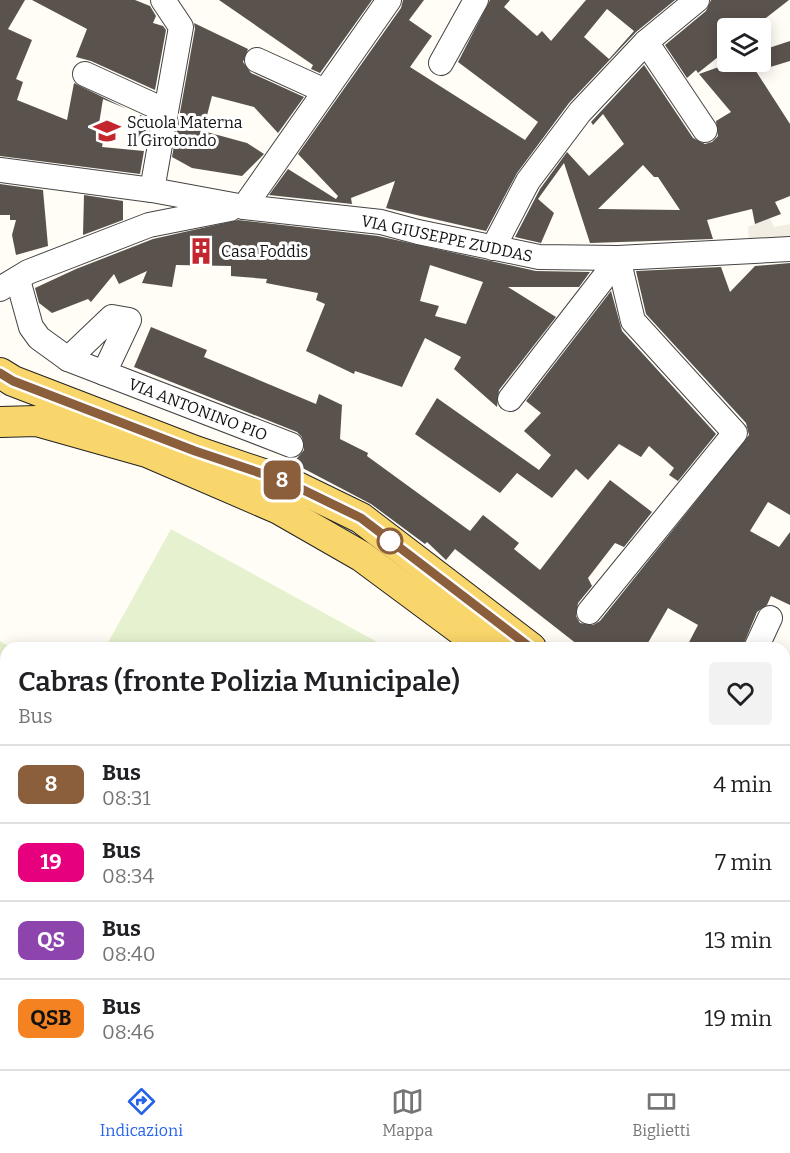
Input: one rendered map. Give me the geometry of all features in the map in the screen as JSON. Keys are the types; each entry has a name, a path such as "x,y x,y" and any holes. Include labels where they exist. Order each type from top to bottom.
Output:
{"main road":[{"path":"0,373 13,381 195,451 287,482 361,518 523,642"},
{"path":"0,422 37,421 62,426 157,457 279,509 361,556 477,642"}],"street":[{"path":"149,225 162,210 152,190 181,27 163,0"},
{"path":"244,207 389,0"},
{"path":"441,63 477,0"},
{"path":"493,248 528,181 580,112 646,42 697,0"},
{"path":"646,42 705,130"},
{"path":"257,60 325,91"},
{"path":"85,74 166,111"},
{"name":"VIA GIUSEPPE ZUDDAS","path":"0,170 152,190 244,207 381,222 539,257 619,265 790,249"},
{"name":"VIA ANTONINO PIO","path":"244,207 149,225 12,278 31,327 39,338 68,359 291,445"},
{"path":"510,399 609,271 619,265 633,321 735,433 590,612"},
{"path":"68,359 112,317 129,320 104,373"},
{"path":"157,457 165,468 278,515 358,561 465,642"},
{"path":"759,642 770,618"}],"green space":[{"path":"171,529 377,642 108,642"}],"shaded area":[{"path":"770,218 774,227 790,224 790,240 749,245 748,227"}],"building":[{"path":"0,0 25,0 8,29 32,40 16,79 23,82 17,100 67,120 74,83 127,109 103,99 97,136 104,137 102,147 144,151 140,174 0,156"},
{"path":"32,0 135,0 150,6 156,16 153,23 163,26 166,30 155,90 91,61 76,57 87,29"},
{"path":"219,0 372,0 320,73 311,69 313,65"},
{"path":"403,0 424,0 409,20 432,36 410,67 525,140 538,122 458,62 490,0 510,0 504,7 537,36 542,31 551,41 586,0 675,0 636,32 569,103 517,173 486,231 386,208 395,181 351,198 352,204 269,195 288,169 336,199 338,196 298,154 401,8","holes":["607,9 634,31 609,59 584,37"]},
{"path":"711,0 789,0 766,18 717,18 717,58 698,73 696,70 687,78 665,45 706,11"},
{"path":"194,23 248,49 243,62 251,73 304,97 278,133 254,107 212,96 203,131 247,143 264,154 242,176 192,168 172,157 195,29"},
{"path":"790,41 790,61 771,67 771,47"},
{"path":"644,65 693,138 705,144 712,142 718,136 716,121 731,112 699,74 717,68 717,72 756,72 790,124 790,196 775,202 781,214 755,224 752,209 707,220 713,239 590,243 564,163 538,199 554,213 541,243 515,237 540,189 567,152 589,176 624,144 603,114 593,125 591,122","holes":["643,165 654,177 658,177 680,210 598,209"]},
{"path":"140,115 150,119 146,141 138,137"},
{"path":"0,184 43,190 48,246 16,255 12,235 16,220 10,220 10,215 0,215"},
{"path":"84,195 123,201 123,220 83,235"},
{"path":"238,220 378,236 536,271 590,272 579,287 508,287 556,317 499,390 497,407 454,369 461,357 425,338 402,387 355,371 354,374 306,351 325,304 316,300 318,293 266,283 267,279 231,276 231,266 176,265 172,287 142,283 147,271 119,284 114,274 91,302 88,299 52,313 39,303 35,288 76,269 153,239","holes":["430,265 483,282 466,324 435,316 439,306 420,301"]},
{"path":"790,263 790,515 768,502 750,531 779,547 790,532 790,605 771,596 767,605 757,612 744,642 689,642 698,625 668,608 648,642 574,642 455,549 446,560 427,542 425,544 371,504 293,463 304,450 302,437 297,432 134,367 151,327 207,350 204,357 316,404 319,394 342,405 340,439 368,453 367,456 470,531 483,515 519,543 514,549 540,570 610,480 652,512 624,547 615,543 588,578 592,586 578,603 576,616 580,623 593,625 600,621 749,435 746,423 646,314 636,271 721,267 730,292 755,266"},
{"path":"611,291 622,331 716,434 678,481 669,475 674,468 649,446 641,457 619,444 588,480 576,469 552,498 517,473 500,493 415,434 437,398 539,470 551,455 524,431 541,413 526,401"}],"bus line":[{"name":"8","path":"0,373 13,381 195,451 287,482 361,518 523,642"}],"place":[{"name":"Scuola Materna Il Girotondo","path":"107,131"},
{"name":"Casa Foddis","path":"201,251"}]}
